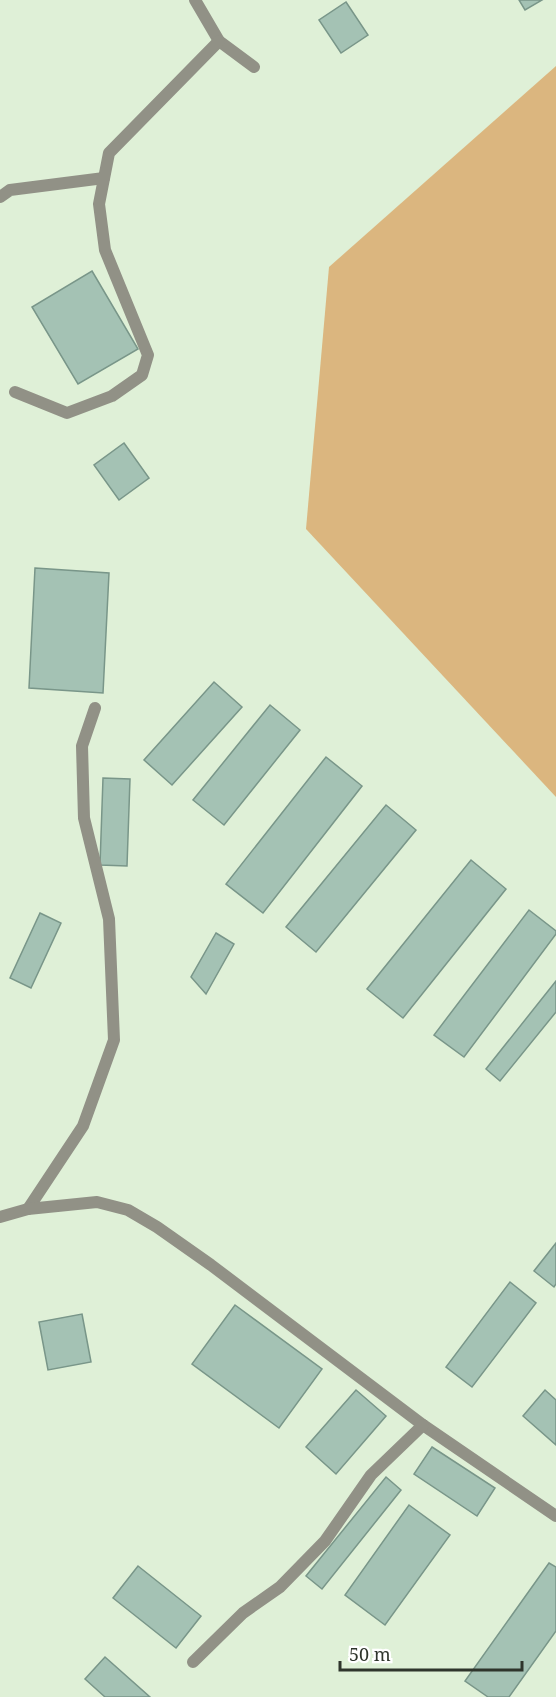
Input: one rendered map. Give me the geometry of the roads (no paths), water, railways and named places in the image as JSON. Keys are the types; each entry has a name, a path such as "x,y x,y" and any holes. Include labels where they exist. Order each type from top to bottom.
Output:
{"street":[{"path":"195,0 219,41 254,67"},
{"path":"15,392 67,413 111,396 141,375 148,355 105,250 99,204 109,153 219,41"},
{"path":"0,197 10,190 104,178"},
{"path":"28,1209 83,1126 114,1040 109,919 84,818 82,746 95,708"},
{"path":"0,1217 28,1209 97,1202 128,1210 157,1227 211,1265 423,1425 556,1516"},
{"path":"194,1662 243,1613 280,1587 325,1541 371,1475 423,1425"}]}
